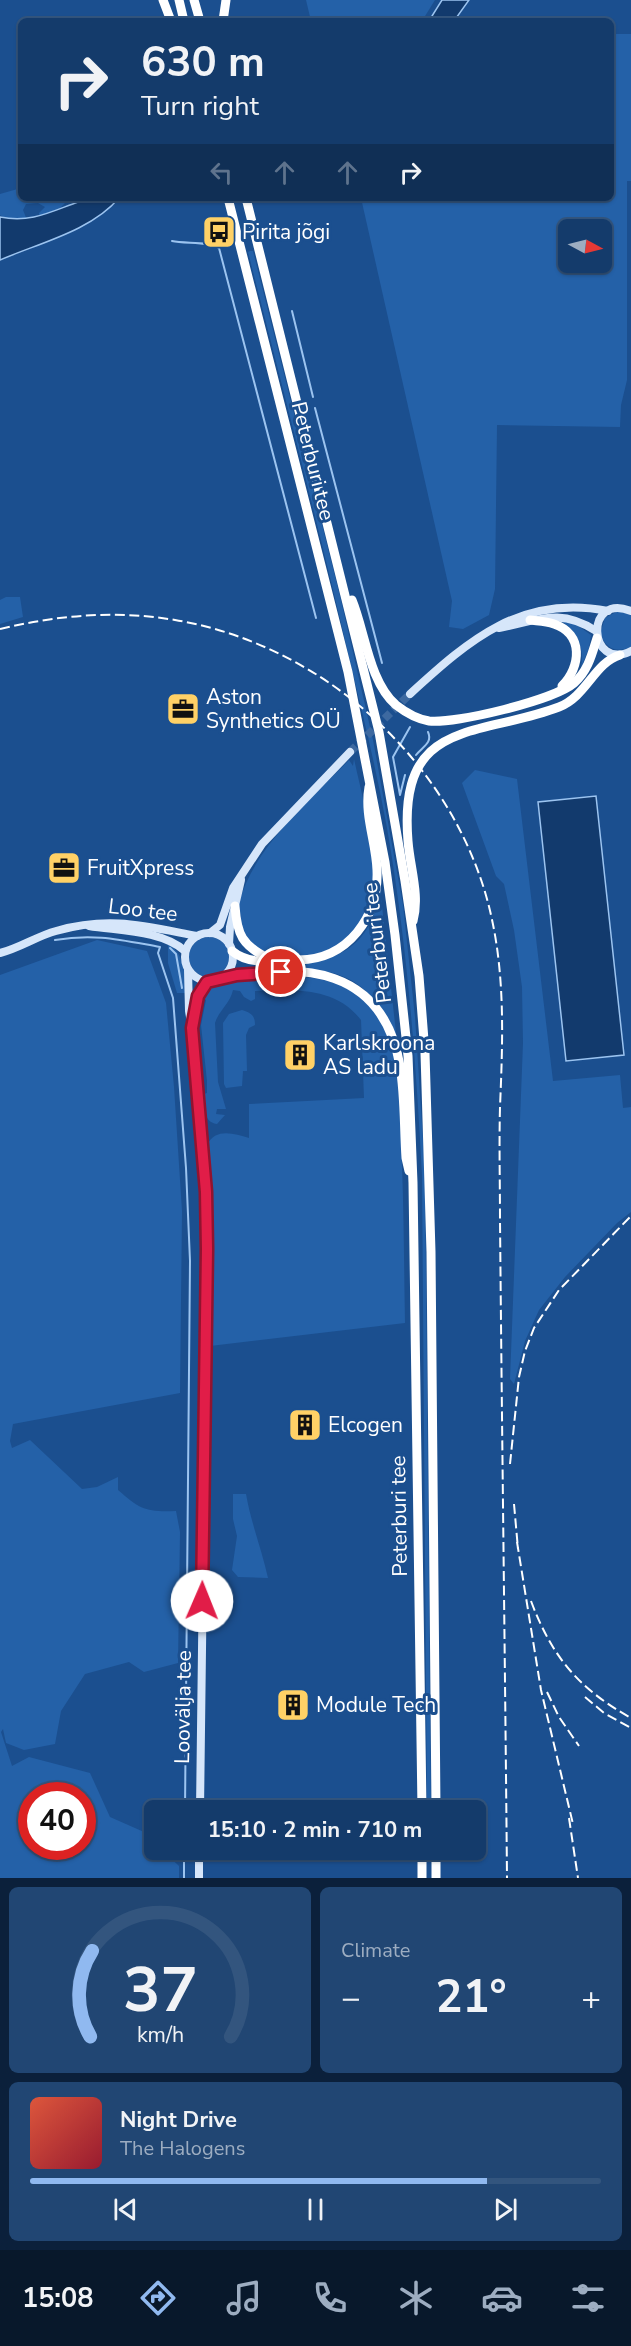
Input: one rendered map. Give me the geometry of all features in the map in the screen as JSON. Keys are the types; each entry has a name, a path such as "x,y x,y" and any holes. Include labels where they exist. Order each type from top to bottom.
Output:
{"highway":[{"path":"163,0 170,18"},
{"path":"179,0 183,18"},
{"path":"194,0 199,18"},
{"path":"224,18 226,0"},
{"name":"Peterburi tee","path":"229,201 348,672 385,862 402,996 408,1056 413,1183 422,1800"},
{"name":"Peterburi tee","path":"247,201 380,732 397,828 420,987 429,1120 436,1800"},
{"path":"341,575 360,620 373,668 382,689 395,704 412,716 428,721 445,721 554,694 569,686 582,675 590,660 596,634"},
{"path":"530,620 552,623 568,633 575,643 578,655 575,669 570,679 554,694"},
{"path":"412,927 417,906 408,843 408,800 416,772 424,760 449,738 465,731 561,706 582,692 609,658 620,655"},
{"path":"231,947 247,960 318,958 344,946 362,927 371,910 376,886 375,854 366,802 370,782"},
{"path":"235,906 239,934 246,944 271,961"},
{"path":"220,979 262,973 313,973 345,982 369,999 388,1029 395,1046 400,1068 406,1158 413,1183"},
{"path":"422,1860 422,1878"},
{"path":"436,1860 436,1878"}],"street":[{"path":"410,694 433,673 508,620 545,608 581,607 608,611 620,608 631,611"},
{"path":"596,634 600,619 608,611"},
{"path":"494,629 554,616 567,617 581,621 596,634 606,650 620,655 631,651"},
{"path":"210,933 220,925 233,888 262,844 350,752"},
{"path":"231,947 218,934 197,936 187,945 185,951 184,958 188,970 193,976 207,982 220,979 232,964 231,947 235,906 242,875"},
{"name":"Loo tee","path":"0,953 53,932 98,922 130,923 197,936"},
{"name":"Loo tee","path":"85,925 142,934 172,942 185,951"},
{"name":"Loo tee","path":"0,958 20,946"},
{"name":"Loovälja tee","path":"188,970 189,1011 206,1192 207,1249 200,1800"},
{"name":"Loovälja tee","path":"192,1028 198,996 207,982"},
{"path":"199,1860 199,1878"}],"shaded area":[{"path":"306,0 435,0 424,18 310,18"},
{"path":"442,0 469,0 456,18 432,18"},
{"path":"614,34 631,34 631,181 627,181 627,380 621,405 620,427 497,425 495,589 489,615 463,629 449,627 452,601 362,201 614,201"},
{"path":"18,189 18,201 67,201 60,208 39,217 39,213 45,207 38,203 26,204 23,210 27,220 7,219 0,215 0,194"},
{"path":"116,201 79,228 0,260 0,217 31,218 78,202"},
{"path":"253,251 340,596 373,740 403,905 415,1017 425,1171 431,1800 427,1800 422,1176 414,1045 405,958 394,871 375,767 248,252"},
{"path":"6,597 20,597 23,617 0,624 0,600"},
{"path":"618,611 631,615 631,647 621,650 608,646 600,634 605,618"},
{"path":"559,620 574,623 591,635 589,648 581,668 582,653 578,640 571,629"},
{"path":"354,759 373,862 371,893 365,913 350,936 332,948 301,956 284,957 269,954 255,947 245,936 240,921 239,903 246,883 270,844 285,826 349,760 353,766"},
{"path":"475,770 517,779 553,1081 620,1075 623,1108 631,1107 631,1212 617,1223 565,1277 539,1310 525,1341 514,1384 510,1379 523,1043 522,987 514,930 504,884 496,876 462,783"},
{"path":"596,796 624,1055 566,1061 538,802"},
{"path":"380,888 397,1042 374,1001 350,980 321,970 257,969 257,965 321,960 353,945 365,932 374,913"},
{"path":"209,937 223,943 229,957 223,971 209,977 195,971 189,957 195,943"},
{"path":"97,940 147,951 166,1003 182,1211 180,1393 13,1424 10,1441 12,1448 30,1440 82,1489 97,1487 118,1477 118,1490 139,1506 158,1511 176,1511 180,1532 178,1663 144,1672 129,1662 85,1674 61,1711 55,1744 24,1750 6,1743 3,1729 1,1732 12,1766 29,1757 90,1773 94,1782 18,1782 18,1860 96,1860 96,1786 110,1817 144,1832 144,1860 173,1860 179,1866 179,1878 0,1878 0,975"},
{"path":"168,944 174,948 181,959 186,993 177,993 168,963"},
{"path":"278,975 328,981 351,990 375,1013 390,1042 398,1078 400,1103 405,1323 210,1346 210,1202 207,1145 210,1140 225,1133 249,1138 249,1104 364,1098 361,1020 351,1009 339,1001 312,992 255,991 255,999 251,1001 240,991 233,990 215,1023 218,1082 226,1109 217,1109 216,1114 225,1115 217,1124 209,1120 205,1108 204,1094 207,1093 207,1081 201,1025 206,1000 201,996 217,984 237,978"},
{"path":"242,1010 252,1015 255,1022 246,1035 247,1071 243,1071 242,1086 226,1088 224,1084 223,1023 229,1014"},
{"path":"233,1494 246,1494 268,1578 238,1577 232,1570 237,1536 233,1519"}],"waterway":[{"path":"172,241 209,244 219,248 316,618"},
{"path":"292,311 313,397"},
{"path":"315,408 382,663"},
{"path":"405,775 400,795 393,757 410,727"},
{"path":"416,755 428,742 428,732"},
{"path":"55,940 96,937 160,947 158,953 173,998 186,1168 190,1261 185,1800"},
{"path":"170,948 176,954 182,988"},
{"path":"184,1860 184,1878"}],"tunnel":[{"path":"350,752 410,694"}],"railway":[{"path":"0,629 65,617 131,615 175,620 228,633 278,653 325,680 368,713 406,751 439,794 465,841 485,892 492,919 502,999 500,1164 507,1878"},
{"path":"510,1464 519,1377 525,1351 534,1328 559,1290 631,1216"},
{"path":"514,1504 518,1549"},
{"path":"517,1542 541,1690 573,1824"},
{"path":"531,1601 548,1639 569,1670 596,1695 631,1718"},
{"path":"547,1692 559,1717 579,1746"},
{"path":"585,1697 604,1713 631,1728"},
{"path":"569,1818 578,1878"}],"place":[{"name":"Pirita jõgi","path":"219,232"},
{"name":"Aston Synthetics OÜ","path":"183,709"},
{"name":"FruitXpress","path":"64,868"},
{"name":"Karlskroona AS ladu","path":"300,1055"},
{"name":"Elcogen","path":"305,1425"},
{"name":"Module Tech","path":"293,1705"}],"route":[{"path":"202,1601 207,1249 206,1192 192,1028 198,996 207,982 237,975 281,972"}]}
